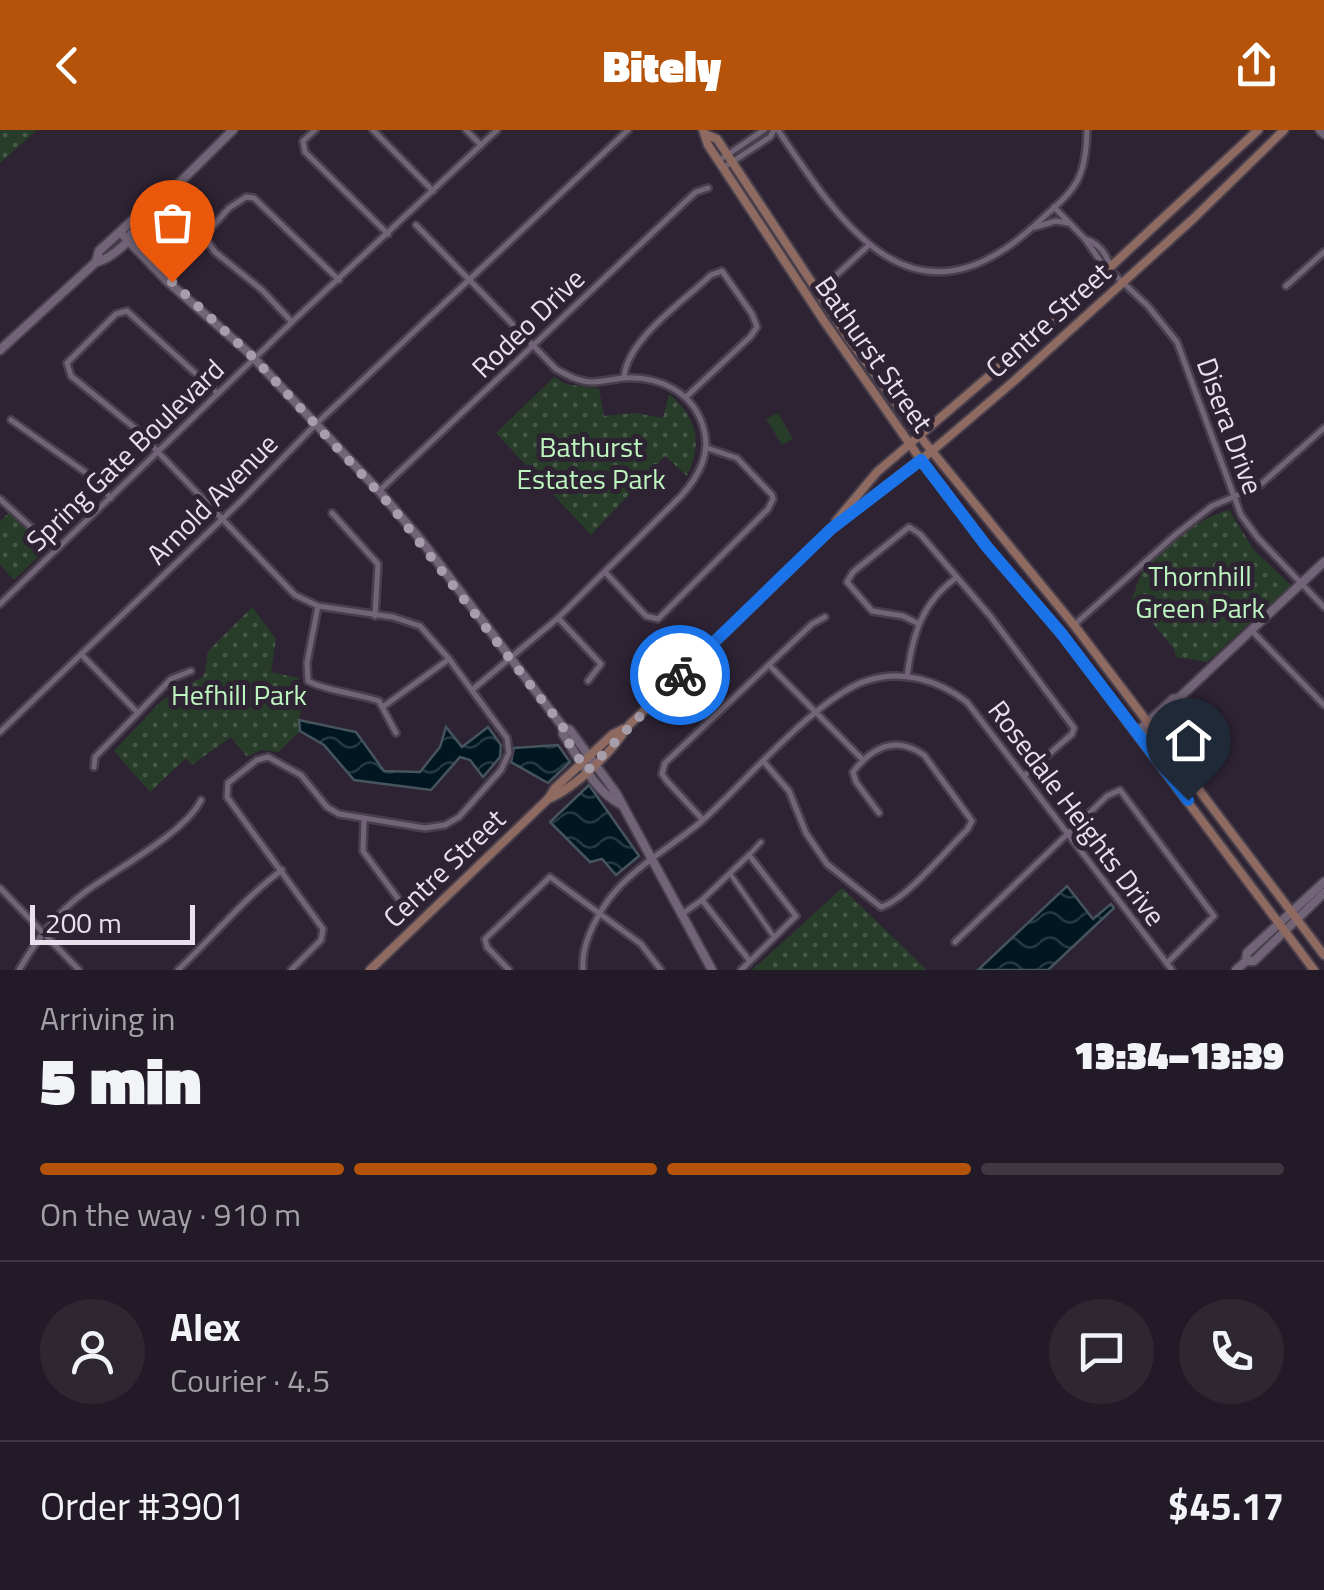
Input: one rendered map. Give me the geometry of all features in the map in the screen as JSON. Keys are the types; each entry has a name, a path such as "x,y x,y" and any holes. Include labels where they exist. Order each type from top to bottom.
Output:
{"main road":[{"name":"Centre Street","path":"831,529 858,494 1111,268 1258,130"},
{"name":"Centre Street","path":"370,970 548,799 560,794 588,764 619,740 626,728 831,529 932,451 1124,282 1284,130"},
{"name":"Bathurst Street","path":"704,132 717,139 731,158 818,292 932,451 1074,624 1324,955"},
{"name":"Bathurst Street","path":"704,132 721,165 910,446 1140,736 1314,970"}],"street":[{"path":"96,262 108,260 232,130"},
{"path":"316,130 303,141 305,152 388,234"},
{"path":"373,130 433,191"},
{"path":"466,130 481,146"},
{"name":"Spring Gate Boulevard","path":"0,604 497,130"},
{"name":"Arnold Avenue","path":"0,732 316,424 628,130"},
{"path":"721,165 776,130 829,206 869,245 910,268 945,271 972,266 996,255 1054,208 1081,178 1087,130"},
{"path":"731,158 760,132"},
{"name":"Rodeo Drive","path":"379,492 685,202 708,188"},
{"path":"292,322 262,290 209,245 206,234 229,208 246,196 254,198 339,280"},
{"path":"0,350 96,262 99,251 122,229 149,205 163,199"},
{"name":"Disera Drive","path":"1054,208 1085,240 1101,249 1111,268 1177,342 1233,497 1258,538 1324,607"},
{"path":"1032,228 1056,221 1069,223"},
{"path":"416,225 556,369 592,382 650,379 686,397 699,413 708,448 697,477 688,488 558,618 472,690"},
{"path":"122,229 254,358 421,540 563,727 570,730 608,798 620,804 654,860 712,970"},
{"path":"818,292 869,245"},
{"path":"1286,286 1324,252"},
{"path":"624,378 626,360 640,341 711,275 722,270 757,327 686,397"},
{"path":"217,393 127,311 116,314 69,358 71,376 130,424 295,596 318,606 393,617 420,626 509,742 507,761 501,770 459,816 445,825 425,828 364,820 333,811 301,775 268,757 257,760 225,788 227,797 324,932 291,970"},
{"path":"11,420 85,472 112,499"},
{"path":"1074,624 1175,535 1212,506 1260,486 1324,428"},
{"path":"605,572 646,616 658,619 768,510 772,494 736,458 708,448"},
{"path":"0,499 56,550"},
{"path":"0,512 7,504"},
{"path":"332,513 378,564 375,616"},
{"path":"918,623 872,611 848,584 848,577 910,527 991,617 1074,728 1025,775"},
{"path":"1140,736 1324,562"},
{"path":"907,677 918,623 935,597 956,578"},
{"path":"318,606 306,672 308,680 315,686 364,696 384,706 396,733"},
{"path":"703,820 666,781 663,768 812,624 825,617"},
{"path":"558,618 602,664 588,681"},
{"path":"1251,630 1324,706"},
{"path":"82,654 137,712"},
{"path":"384,706 449,659"},
{"path":"769,665 863,760"},
{"path":"94,768 95,757 137,712 171,678 190,670"},
{"name":"Rosedale Heights Drive","path":"600,916 616,892 703,820 831,699 864,681 907,677 932,682 967,702 1172,970"},
{"path":"764,762 788,791 806,834 827,864 881,907 908,887 972,821 924,754 896,743 863,760 853,772 878,813"},
{"path":"955,942 1068,832 1112,792 1120,790 1214,916 1167,963"},
{"path":"19,970 42,932 85,892 178,829 201,800"},
{"path":"364,820 362,851 400,900"},
{"path":"682,914 762,842"},
{"path":"740,970 796,916 748,855"},
{"path":"178,970 234,917 258,887 282,870"},
{"path":"730,873 774,937"},
{"path":"510,970 487,947 485,938 546,878 555,878 575,898 641,944 661,970"},
{"path":"1236,970 1246,961 1247,953 1294,915 1324,882"},
{"path":"0,888 79,970"},
{"path":"1294,915 1324,894"},
{"path":"702,900 749,960"},
{"path":"583,970 585,946 600,916"}],"green space":[{"path":"0,130 37,130 0,163"},
{"name":"Bathurst Estates Park","path":"554,377 566,384 599,389 604,416 635,413 663,418 669,394 686,412 694,431 695,452 687,476 665,456 591,535 496,433"},
{"path":"778,413 793,439 782,445 766,419"},
{"name":"Thornhill Green Park","path":"1229,510 1254,550 1291,585 1207,662 1176,657 1174,649 1132,598 1142,572 1161,551 1194,526"},
{"path":"9,513 47,548 14,580 0,565 0,521"},
{"name":"Hefhill Park","path":"252,607 276,639 271,672 298,678 300,731 279,752 261,750 247,757 231,737 192,765 186,758 150,792 114,751 162,700 201,678 208,651"},
{"path":"842,888 927,970 752,970"}],"water":[{"path":"299,720 356,732 384,771 420,772 440,747 446,727 462,747 488,727 501,745 500,757 483,777 470,760 460,757 431,790 354,780 324,745 300,731"},
{"path":"558,745 570,762 548,783 511,762 514,748"},
{"path":"589,785 639,856 616,875 602,859 590,862 550,822"},
{"path":"1067,886 1093,919 1111,904 1114,908 1048,970 978,970"}],"way so far":[{"path":"172,282 254,358 417,535 563,727 563,734 587,771 680,675"}],"route":[{"path":"680,675 831,529 921,460 987,547 1061,633 1188,800"}]}
